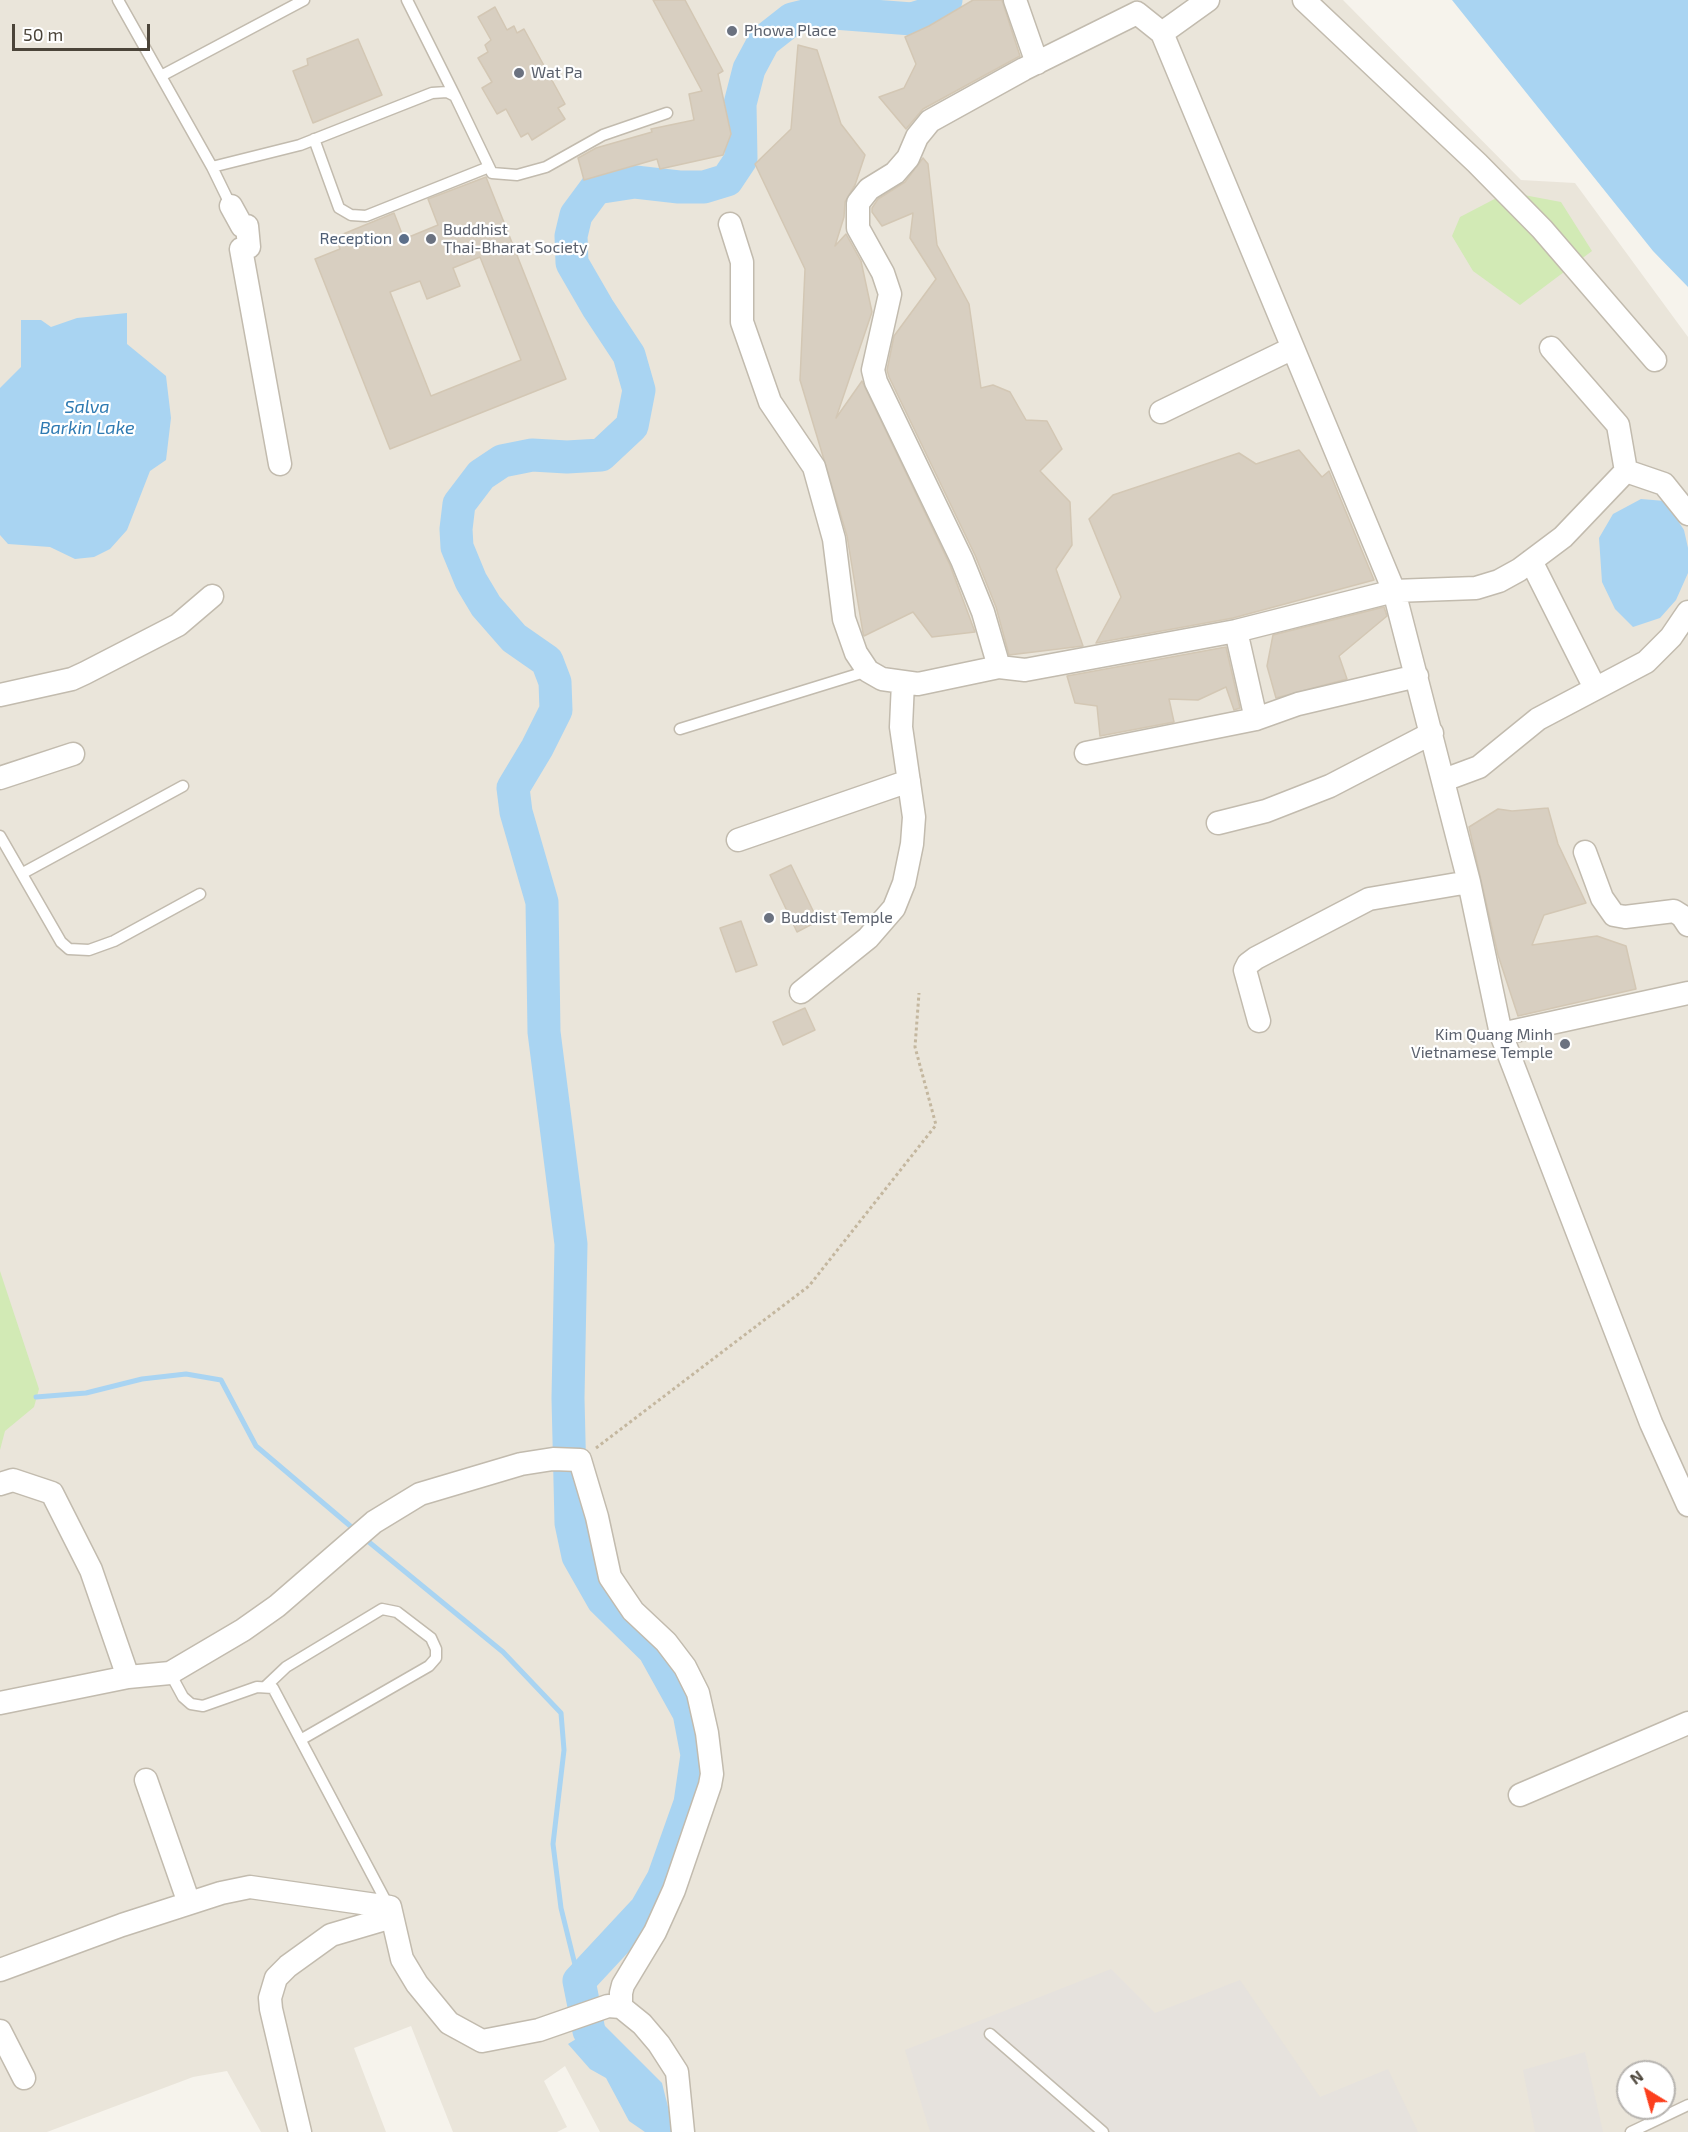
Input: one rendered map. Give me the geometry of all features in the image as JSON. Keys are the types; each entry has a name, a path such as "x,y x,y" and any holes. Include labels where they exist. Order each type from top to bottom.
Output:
{"street":[{"path":"1015,0 1037,63"},
{"path":"1162,33 1208,0"},
{"path":"1304,0 1510,196 1565,254 1586,283 1655,360"},
{"path":"999,667 983,612 962,560 876,382 873,370 890,294 883,273 858,228 856,213 858,203 869,189 895,173 908,158 917,137 930,122 1037,63 1137,13 1162,33 1394,591 1469,882 1501,1034 1651,1423 1688,1505"},
{"path":"231,206 242,226 247,226 249,247 241,249 280,464"},
{"path":"730,225 742,262 742,322 770,402 814,467 834,539 844,619 856,653 867,671 882,679 918,684 999,667 1025,670 1236,632 1394,591 1476,588 1498,581 1531,561 1563,537 1626,471"},
{"path":"1161,412 1293,348"},
{"path":"1551,348 1618,424 1626,471"},
{"path":"1626,471 1665,484 1688,514"},
{"path":"1531,561 1595,688"},
{"path":"0,694 72,679 85,673 178,626 212,596"},
{"path":"1444,780 1479,766 1538,719 1646,662 1671,638 1688,612"},
{"path":"1236,632 1256,719"},
{"path":"1086,753 1256,719 1309,701 1417,675"},
{"path":"801,992 868,938 894,908 904,883 912,844 914,817 901,727 903,682"},
{"path":"1218,823 1266,812 1330,786 1432,733"},
{"path":"0,778 73,754"},
{"path":"738,840 909,781"},
{"path":"1585,852 1602,898 1614,915 1624,917 1674,911 1682,916 1688,925"},
{"path":"1259,1021 1245,970 1248,964 1256,958 1369,900 1469,882"},
{"path":"1501,1034 1688,993"},
{"path":"0,1703 128,1677 170,1673 252,1624 347,1548 374,1522 429,1490 520,1464 553,1459 580,1460 597,1517 610,1577 633,1611 678,1657 698,1693 711,1774 674,1890 650,1941 622,1985 621,2007"},
{"path":"0,1484 13,1480 52,1492 91,1570 128,1677"},
{"path":"1520,1795 1688,1723"},
{"path":"146,1780 189,1903"},
{"path":"0,1970 189,1903 250,1887 391,1912"},
{"path":"391,1912 402,1959 417,1984 449,2023 482,2041 538,2030 608,2006 621,2007 642,2024 659,2044 677,2072 683,2132"},
{"path":"300,2132 271,2009 272,1988 276,1978 288,1966 331,1935 391,1912"},
{"path":"0,2031 24,2078"}],"lane":[{"path":"118,0 212,167 231,206"},
{"path":"161,76 304,0"},
{"path":"407,0 492,173 517,175 546,167 603,135 667,113"},
{"path":"212,167 314,139 432,93 447,92 455,96"},
{"path":"314,139 339,208 351,215 366,216 489,167"},
{"path":"680,729 867,671"},
{"path":"23,873 183,786"},
{"path":"0,836 64,947 79,951 114,940 200,894"},
{"path":"170,1673 183,1697 191,1704 202,1706 266,1686 286,1666 382,1609 397,1612 431,1638 436,1648 436,1658 429,1666 302,1739"},
{"path":"266,1686 273,1688 279,1696 391,1912"},
{"path":"990,2034 1103,2132"},
{"path":"1631,2132 1688,2105"}],"path":[{"path":"580,1460 809,1286 936,1125 915,1047 919,993"}],"shaded area":[{"path":"0,0 1343,0 1521,180 1575,183 1688,337 1688,2132 600,2132 565,2066 544,2081 567,2127 557,2132 453,2132 411,2026 354,2048 386,2132 261,2132 227,2071 193,2077 47,2132 0,2132"},
{"path":"1111,1969 1155,2013 1240,1980 1320,2097 1388,2069 1418,2132 930,2132 905,2050"},
{"path":"1585,2052 1603,2132 1535,2132 1523,2070"}],"green space":[{"path":"1508,192 1561,202 1592,251 1520,305 1473,271 1452,236 1460,217"},
{"path":"0,1271 39,1389 34,1407 5,1431 0,1450"}],"water":[{"path":"1452,0 1688,0 1688,287 1653,251"},
{"name":"Salva Barkin Lake","path":"127,313 127,344 166,376 171,418 166,460 150,471 127,530 110,549 94,557 75,559 50,547 8,544 0,535 0,388 21,367 21,320 41,320 51,327 77,318"},
{"path":"1641,499 1665,501 1684,530 1688,548 1688,573 1676,600 1660,618 1633,627 1615,609 1602,582 1599,538 1613,514"},
{"path":"602,2023 662,2083 671,2119 671,2132 645,2132 629,2121 606,2078 590,2069 568,2044"}],"building":[{"path":"653,0 685,0 723,71 718,74 731,134 723,155 660,169 657,159 584,180 578,158 596,148 652,132 651,129 694,120 689,94 702,91"},
{"path":"973,0 1002,0 1020,56 923,109 906,129 879,97 904,88 916,64 905,37 929,26"},
{"name":"Wat Pa","path":"495,7 507,30 514,26 517,33 524,29 565,104 558,108 565,119 532,140 528,133 521,137 506,109 497,114 482,88 492,82 478,58 488,52 485,45 491,40 478,17"},
{"path":"358,39 382,95 313,123 293,71 308,65 307,59"},
{"path":"798,45 817,50 841,124 865,155 855,185 845,202 844,217 835,246 846,234 861,261 872,312 836,418 862,381 950,565 975,632 932,637 913,612 864,636 863,633 847,536 800,380 805,269 755,164 791,129"},
{"path":"923,158 928,164 937,245 969,304 981,388 993,385 1010,392 1026,420 1047,421 1062,449 1040,471 1070,502 1072,545 1056,569 1083,646 1009,655 996,607 975,555 889,377 887,370 894,336 936,279 910,238 913,213 882,226 872,212 872,208 878,199 905,182"},
{"path":"486,177 566,379 390,449 315,259 340,249 336,237 394,213 404,239 438,225 428,199","holes":["480,257 521,360 431,396 390,292 420,281 427,299 460,286 453,268"]},
{"path":"1299,450 1322,477 1329,471 1374,580 1233,618 1096,643 1121,597 1089,519 1113,495 1239,453 1256,464"},
{"path":"1384,607 1387,616 1339,656 1347,679 1276,698 1267,666 1273,635"},
{"path":"1226,647 1240,708 1234,710 1226,687 1198,700 1169,699 1174,722 1100,736 1097,706 1075,703 1067,676"},
{"path":"1548,808 1558,844 1586,903 1544,915 1532,945 1597,936 1626,946 1636,989 1518,1016 1498,955 1469,827 1498,809 1512,811"},
{"path":"791,865 818,921 797,932 770,875"},
{"path":"741,921 757,965 736,972 720,928"},
{"path":"805,1008 815,1030 783,1045 773,1022"}],"waterway":[{"path":"589,2031 579,1981 646,1909 663,1879 690,1803 697,1755 689,1713 654,1650 603,1600 578,1556 571,1523 568,1398 571,1244 544,1032 542,902 516,812 513,788 556,710 555,682 547,661 514,638 486,606 471,581 457,547 456,529 459,504 481,475 502,461 532,455 567,457 601,455 632,426 639,390 629,355 572,263 571,236 576,215 596,188 635,182 679,187 704,187 727,180 741,159 740,104 749,69 764,41 792,19 821,12 912,19 940,10 946,0"},
{"path":"36,1397 86,1393 142,1379 186,1374 221,1380 256,1446 355,1530"},
{"path":"364,1538 503,1652 561,1713 564,1750 553,1844 561,1908 579,1981"}],"place":[{"name":"Phowa Place","path":"732,31"},
{"name":"Wat Pa","path":"519,73"},
{"name":"Reception","path":"404,239"},
{"name":"Buddhist Thai-Bharat Society","path":"431,239"},
{"name":"Buddist Temple","path":"769,918"},
{"name":"Kim Quang Minh Vietnamese Temple","path":"1565,1044"}]}
